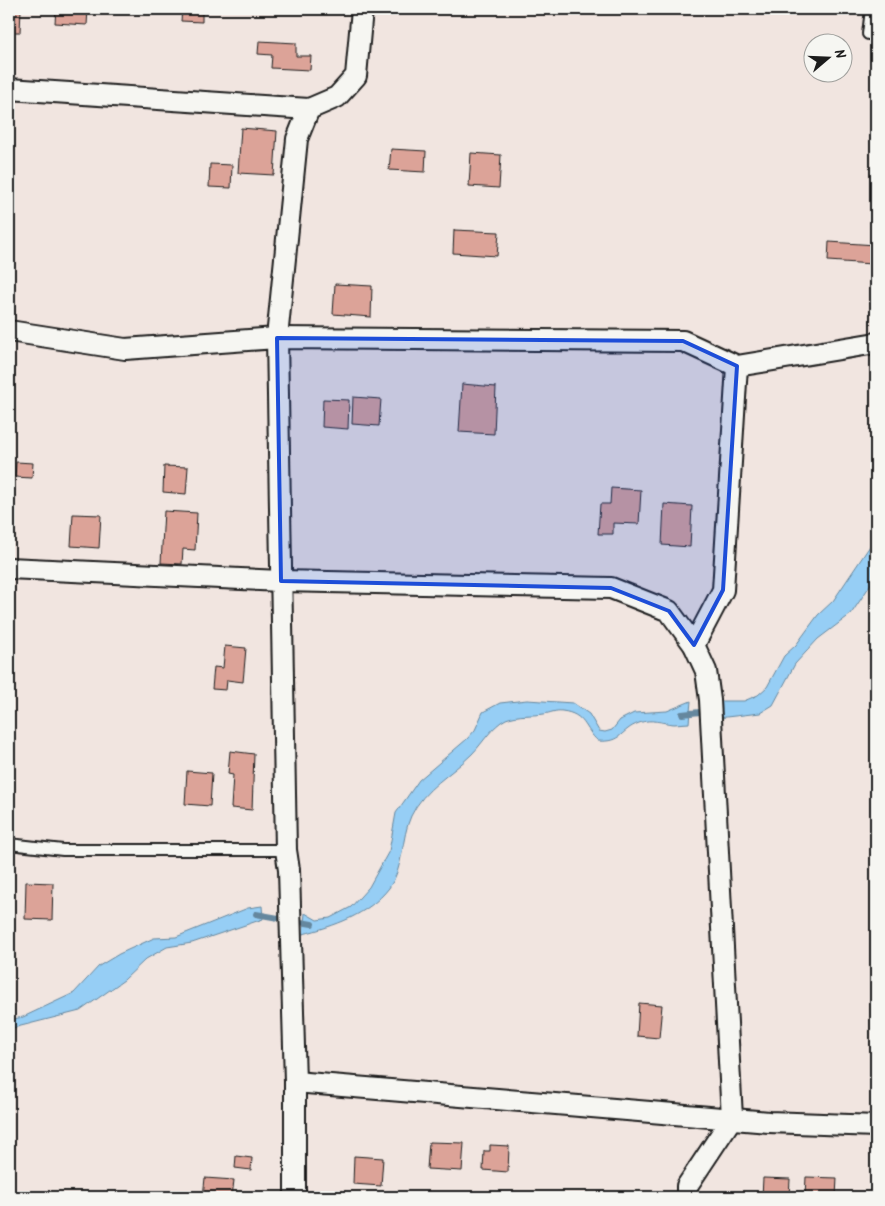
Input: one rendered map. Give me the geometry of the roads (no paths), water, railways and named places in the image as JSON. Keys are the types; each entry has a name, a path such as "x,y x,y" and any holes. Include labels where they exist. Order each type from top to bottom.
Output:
{"street":[{"path":"9,89 309,109 337,97 356,76 362,9"},
{"path":"295,1197 295,1082 289,870 286,850 277,338 297,139 309,109"},
{"path":"9,331 124,349 277,338 683,341 737,366 876,344"},
{"path":"694,645 723,590 737,366"},
{"path":"9,568 281,581 611,588 668,611 694,645 706,671 710,708 732,1118 687,1186 687,1197"},
{"path":"295,1082 769,1122 876,1126"}],"lane":[{"path":"868,34 871,9"},
{"path":"9,844 63,850 286,850"}],"water":[{"path":"876,537 876,575 869,587 851,614 818,639 795,664 773,705 760,713 718,718 720,701 744,701 758,695 767,687 784,656 796,645 818,615 833,601"},
{"path":"527,700 573,703 589,714 599,731 605,732 612,730 620,720 634,713 667,711 691,701 689,723 674,724 652,721 639,723 617,738 606,741 598,741 576,715 562,711 516,716 501,722 464,762 438,782 416,806 405,834 400,862 394,880 381,897 350,918 303,934 305,913 317,920 330,918 351,907 369,887 389,851 396,813 419,780 475,730 483,712 500,703"},
{"path":"262,906 263,919 192,943 167,947 146,959 124,980 80,1011 9,1029 9,1020 23,1017 74,993 99,966 119,954 154,938 176,937 248,908"}],"waterway":[{"path":"682,714 709,711"},
{"path":"256,914 312,924"}]}
